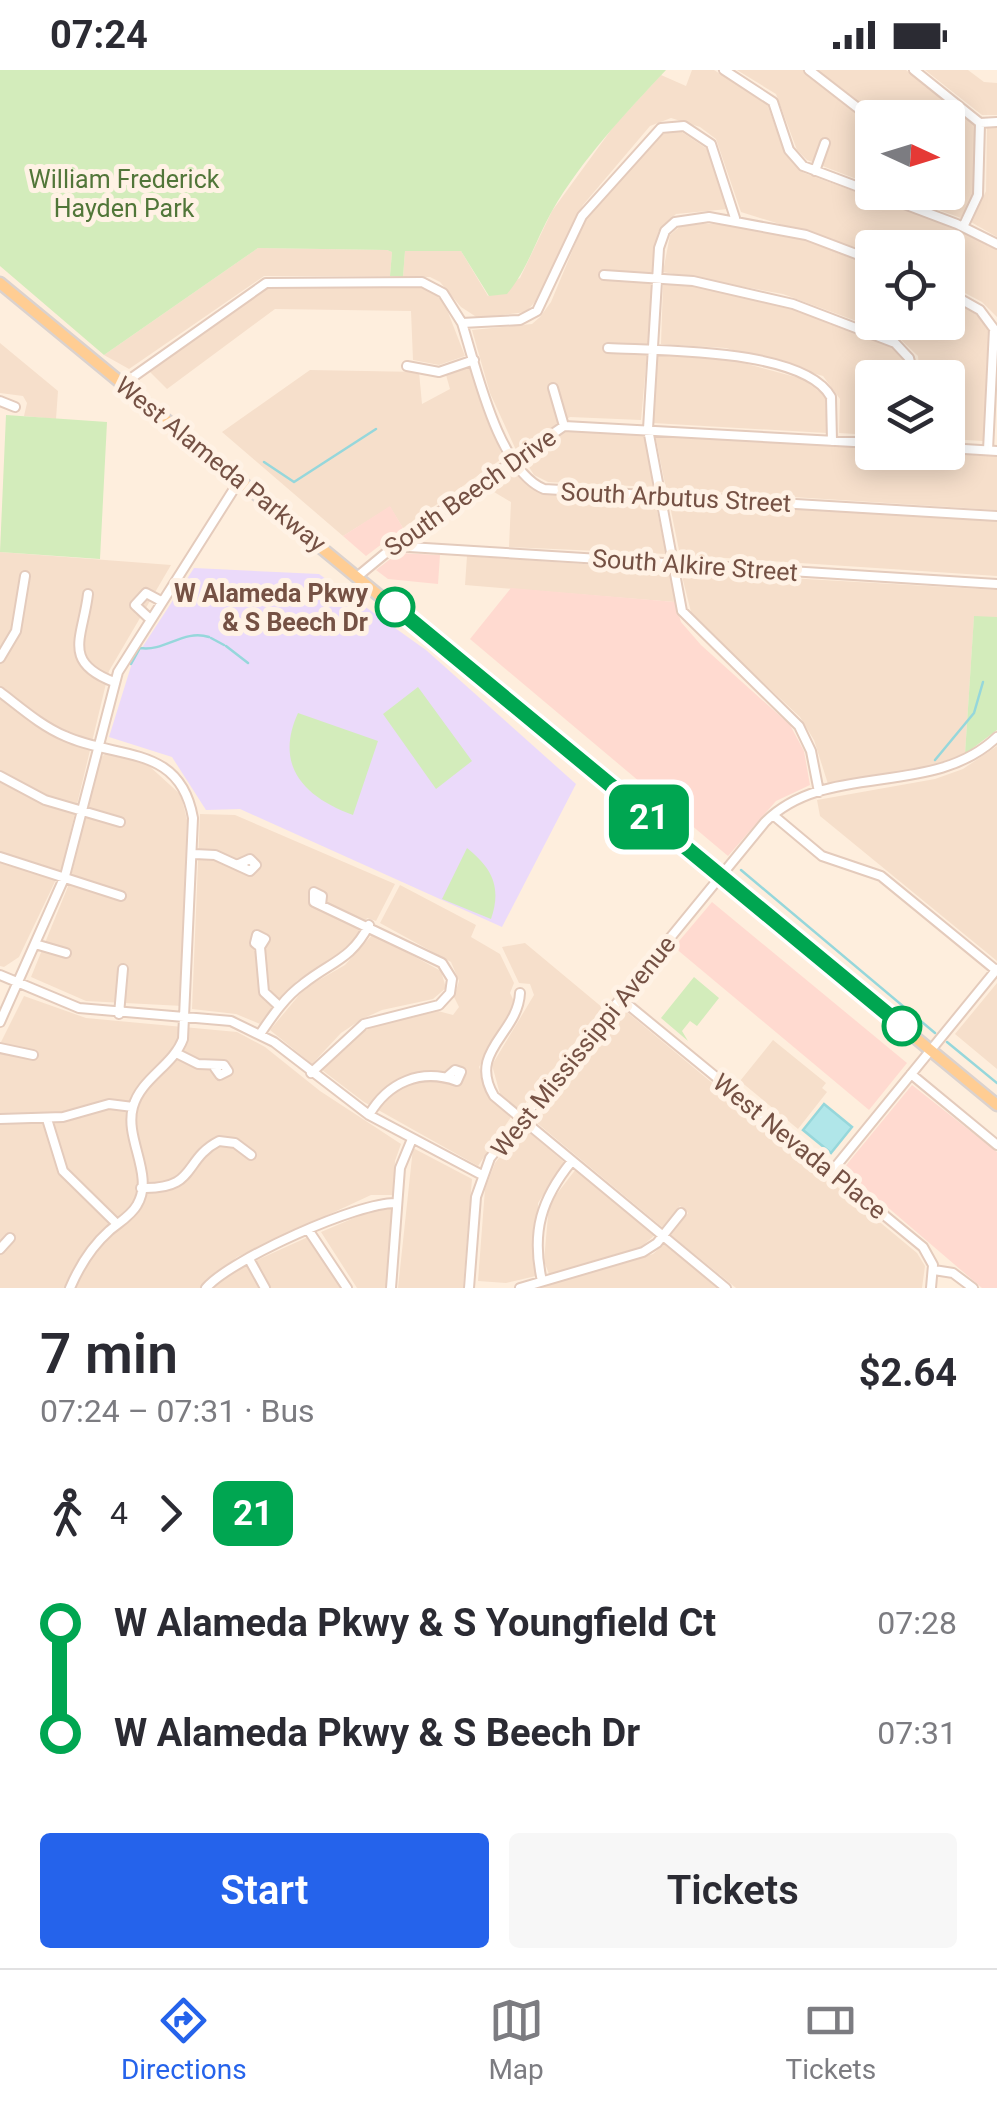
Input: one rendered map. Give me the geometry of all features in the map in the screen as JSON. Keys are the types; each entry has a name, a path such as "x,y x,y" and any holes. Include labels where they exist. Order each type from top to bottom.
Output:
{"main road":[{"name":"West Alameda Parkway","path":"0,283 997,1105"}],"street":[{"path":"724,70 772,102 791,154 815,171 855,186"},
{"path":"809,70 855,107"},
{"path":"914,70 980,123 997,122"},
{"path":"963,227 978,195 980,123"},
{"path":"462,323 512,322 537,311 582,216 660,128 684,126 711,144 736,218"},
{"path":"815,171 825,143"},
{"path":"918,210 997,244"},
{"path":"819,792 803,732 690,623 682,610 648,429 656,278 660,241 676,222 692,217 736,218 812,237 855,253"},
{"path":"604,275 698,282 786,302 891,341 910,360"},
{"path":"123,384 269,282 422,282 443,293 462,323 512,460"},
{"path":"965,304 992,322 996,339 992,451 965,449"},
{"path":"608,348 736,357 813,378 832,400 832,440"},
{"path":"407,366 438,372 474,360"},
{"path":"554,388 564,426"},
{"path":"0,401 15,407"},
{"name":"South Beech Drive","path":"358,576 393,546 564,426 855,442"},
{"name":"South Arbutus Street","path":"512,460 544,489 997,516"},
{"path":"0,1022 65,876 114,682 239,481"},
{"name":"South Alkire Street","path":"393,546 997,584"},
{"path":"0,658 16,631 25,576"},
{"path":"150,619 135,605 146,593 161,601"},
{"path":"88,594 79,662 92,673 114,682"},
{"path":"0,692 55,732 154,761 176,778 190,803 194,854 186,1018 176,1053 144,1086 133,1107 132,1135 141,1188 136,1207 88,1254 70,1288"},
{"path":"832,1172 997,970 880,876 822,856 772,815 801,797 819,792 942,770 969,758 997,737"},
{"path":"0,776 34,795 120,822"},
{"name":"West Mississippi Avenue","path":"469,1288 482,1175 495,1150 772,815"},
{"path":"194,854 215,855 239,864"},
{"path":"0,857 122,896"},
{"path":"311,1073 364,1024 439,1005 450,993 452,979 447,967 369,925 321,905"},
{"path":"260,1034 279,1006 302,984 350,955 369,925"},
{"path":"35,944 66,953"},
{"path":"260,946 264,992 279,1006"},
{"path":"118,1014 122,969"},
{"path":"0,976 67,1005 118,1014 231,1021 260,1034 370,1115 482,1175"},
{"path":"520,993 516,1010 486,1056 485,1070 494,1096 726,1288"},
{"name":"West Nevada Place","path":"621,1000 923,1247 934,1270 953,1273 973,1288"},
{"path":"0,1048 33,1055"},
{"path":"176,1053 215,1068"},
{"path":"911,1074 997,1145"},
{"path":"370,1115 386,1092 399,1083 420,1076 447,1077"},
{"path":"0,1119 48,1119 108,1104 133,1107"},
{"path":"48,1119 62,1171 117,1224"},
{"path":"391,1288 402,1158 412,1139"},
{"path":"141,1188 163,1188 182,1182 219,1141 234,1142 251,1155"},
{"path":"542,1282 538,1256 543,1199 572,1161"},
{"path":"206,1288 225,1270 309,1231 369,1204 397,1202"},
{"path":"520,1288 643,1252 680,1213"},
{"path":"309,1231 346,1288"},
{"path":"0,1248 10,1238"},
{"path":"248,1259 265,1288"},
{"path":"931,1288 934,1270"}],"shaded area":[{"path":"692,70 714,70 767,104 785,153 804,173 855,192 855,210 905,210 959,230 855,230 855,248 741,212 716,139 700,127 671,118 650,126 583,205 542,294 526,312 478,318 461,307 440,282 430,277 403,277 405,251 438,249 461,251 488,296 520,278 552,211 614,126 661,75 686,86"},
{"path":"737,70 906,70 944,100 855,100 855,178 807,160 797,150 776,94"},
{"path":"925,70 968,70 984,82 997,83 997,115 982,115"},
{"path":"965,117 975,125 974,193 961,218 939,210 965,210"},
{"path":"987,127 997,127 997,237 971,222 986,191"},
{"path":"679,130 710,151 728,209 676,214 658,232 641,420 570,417 516,450 490,393 472,330 532,324 540,317 551,302 586,218 655,136"},
{"path":"684,223 738,225 812,242 855,258 855,321 783,294 663,272 670,235"},
{"path":"965,233 997,249 997,317 965,293"},
{"path":"258,248 387,250 392,252 390,276 264,276 129,369 104,355"},
{"path":"663,285 692,285 793,309 855,332 855,340 888,344 903,360 855,360 855,434 839,433 840,399 823,376 726,348 661,344"},
{"path":"427,288 444,302 465,356 439,365 413,360 411,311 275,309 167,389 149,371 262,289"},
{"path":"965,307 985,323 991,338 983,441 965,440 965,360 918,360 901,340 965,340"},
{"path":"0,343 58,391 56,419 24,416 27,403 23,396 0,393"},
{"path":"657,355 732,360 803,379 825,396 827,433 653,423"},
{"path":"470,367 503,458 403,528 390,507 343,536 222,432 310,370 419,372 422,404 450,389 446,375"},
{"path":"560,431 644,433 653,487 548,482 534,475 524,459"},
{"path":"655,434 855,447 855,470 965,470 965,455 997,456 997,510 666,489"},
{"path":"514,466 534,488 547,492 655,501 666,554 509,547 511,502 489,489"},
{"path":"669,501 997,520 997,576 680,555"},
{"path":"390,506 403,528 366,556 343,536"},
{"path":"0,552 171,565 109,671 62,867 19,957 4,967 0,966"},
{"path":"398,553 440,555 438,584 388,579 376,570"},
{"path":"467,556 669,570 675,602 465,585"},
{"path":"194,568 319,574 426,650 576,784 502,927 240,809 206,810 172,757 109,737 132,663"},
{"path":"681,572 997,590 997,617 974,617 965,754 921,769 828,784 814,740 800,717 692,616"},
{"path":"511,588 675,602 681,622 701,645 790,725 804,751 810,785 776,801 728,856 470,639"},
{"path":"997,746 997,961 820,816 817,800 935,779 963,769"},
{"path":"108,752 147,764 181,795 187,820 183,1006 86,1001 31,977 69,884 100,758"},
{"path":"200,814 235,815 395,884 376,921 367,918 350,947 297,981 260,1024 236,1014 192,1009"},
{"path":"400,885 476,925 471,937 500,954 514,983 510,993 515,1003 479,1067 494,1102 511,1117 478,1166 364,1102 322,1070 352,1039 370,1028 394,1018 438,1011 453,1015 459,1007 454,997 459,981 451,962 380,923"},
{"path":"712,902 907,1063 869,1110 674,947"},
{"path":"373,934 441,971 446,988 433,999 382,1010 362,1019 341,1033 312,1064 270,1030 305,988 345,965"},
{"path":"525,943 603,1008 519,1111 500,1094 492,1065 534,995 530,984 519,983 502,947"},
{"path":"997,983 997,1069 955,1034"},
{"path":"24,996 86,1018 237,1032 265,1047 320,1091 401,1144 395,1161 394,1195 371,1195 237,1257 201,1288 0,1288 0,1044"},
{"path":"622,1008 917,1253 925,1266 922,1288 736,1288 671,1235 688,1213 680,1206 662,1227 531,1118"},
{"path":"773,1040 826,1083 822,1088 827,1092 798,1129 740,1081"},
{"path":"912,1085 997,1152 997,1288 982,1288 843,1169"},
{"path":"523,1127 564,1162 538,1203 536,1276 506,1283 478,1281 485,1189 495,1163"},
{"path":"413,1148 472,1179 463,1288 398,1288"},
{"path":"576,1169 655,1235 641,1247 549,1274 544,1261 549,1204"},
{"path":"392,1207 387,1288 357,1288 321,1232 375,1209"},
{"path":"308,1237 342,1288 214,1288 233,1271"},
{"path":"664,1244 719,1288 538,1288 653,1254"}],"green space":[{"name":"William Frederick Hayden Park","path":"0,70 666,70 577,173 507,294 489,296 461,251 405,251 403,277 390,276 392,252 387,250 258,248 104,355 0,266"},
{"path":"6,415 107,422 100,559 0,552"},
{"path":"974,616 997,617 997,730 965,754"},
{"path":"418,687 472,761 436,789 383,714"},
{"path":"298,713 378,741 353,815 320,799 298,777 290,749"},
{"path":"467,848 493,879 491,919 442,899"},
{"path":"694,977 719,998 697,1026 690,1021 682,1031 688,1041 661,1018"}],"water":[{"path":"824,1104 852,1127 831,1153 803,1130"}],"waterway":[{"path":"264,462 294,482 376,429"},
{"path":"131,664 140,648 158,647 191,636 209,637"},
{"path":"211,638 224,645"},
{"path":"226,646 248,663"},
{"path":"935,760 974,713 983,682"},
{"path":"741,870 935,1033"},
{"path":"947,1042 997,1083"}],"bus line":[{"name":"21","path":"395,607 902,1026"}],"place":[{"name":"W Alameda Pkwy & S Beech Dr","path":"395,607"}]}
